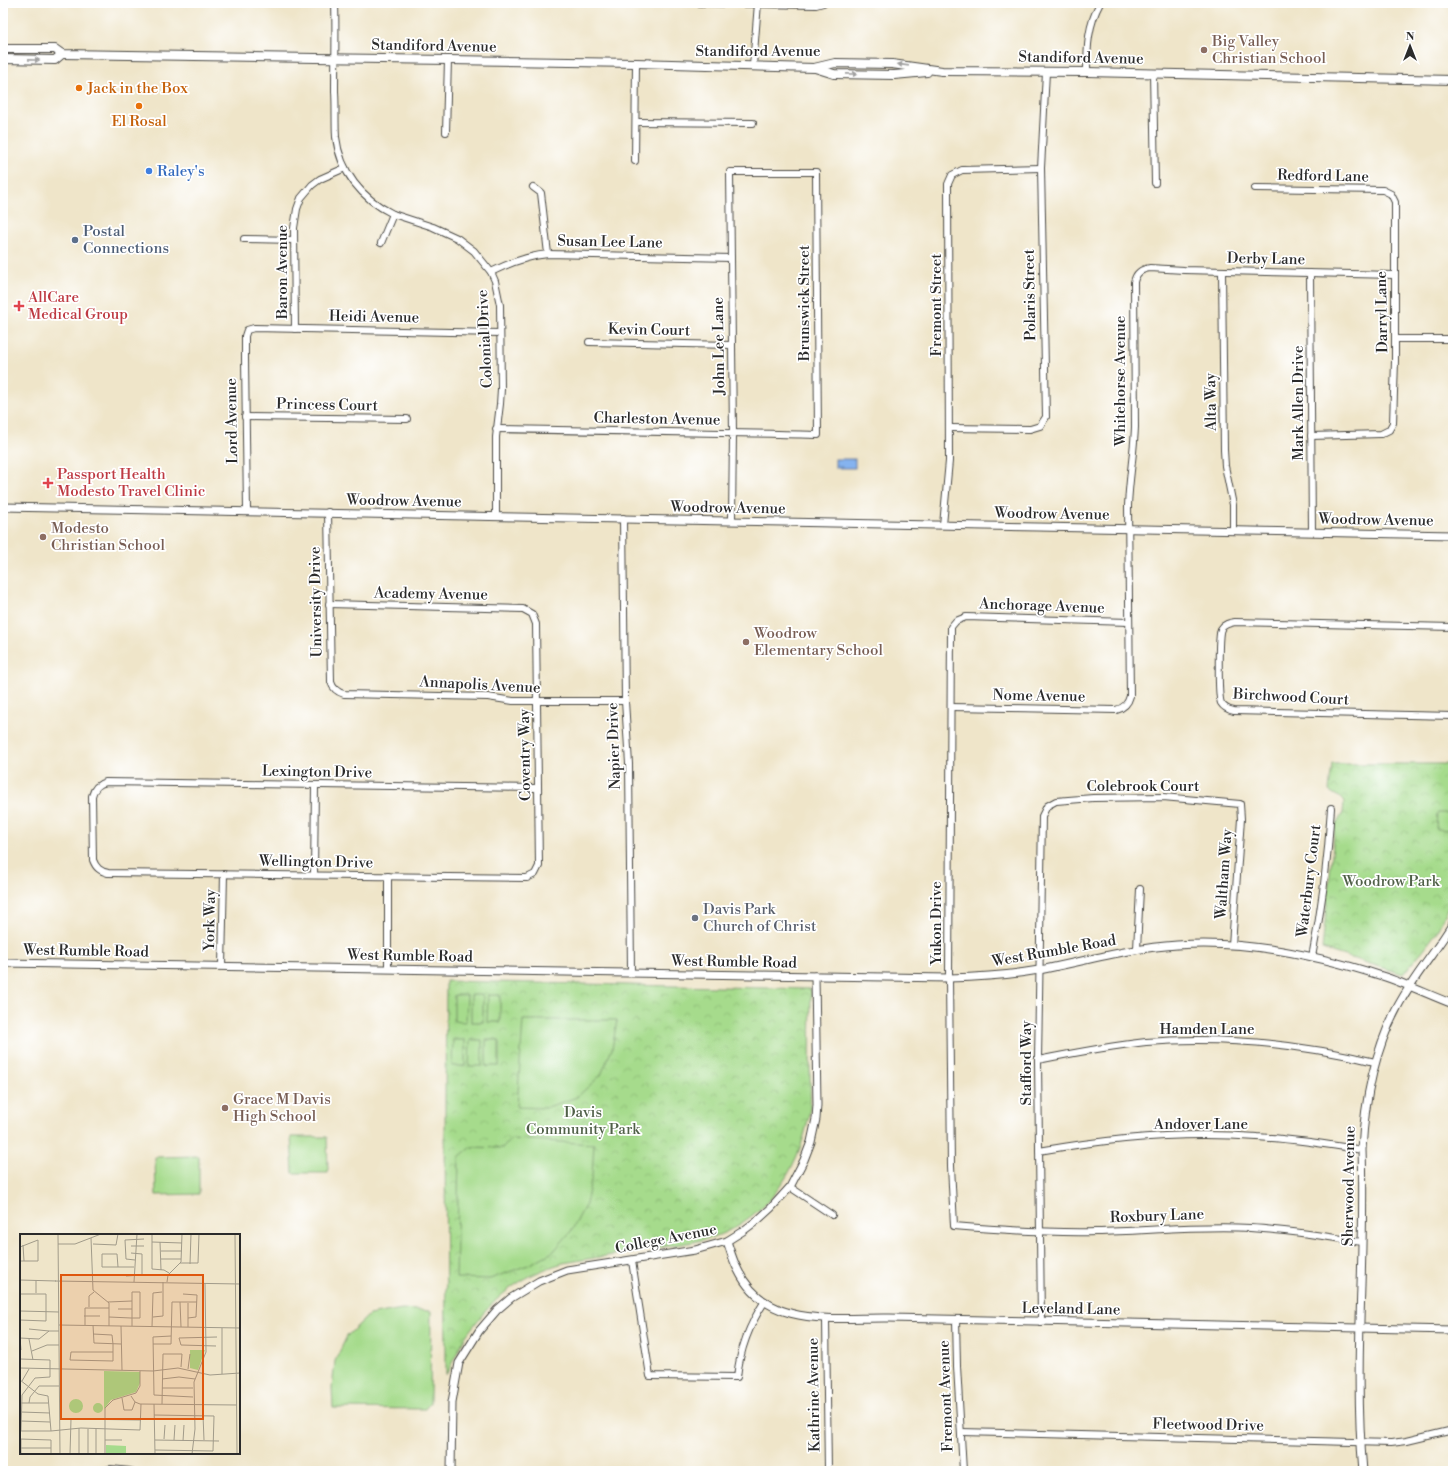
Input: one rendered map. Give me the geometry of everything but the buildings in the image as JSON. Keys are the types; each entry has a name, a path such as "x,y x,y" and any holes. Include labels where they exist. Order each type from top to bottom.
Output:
{"main road":[{"name":"Standiford Avenue","path":"3,49 55,50 62,54 814,68 835,63 885,64 942,71 1153,73 1453,80"},
{"name":"Standiford Avenue","path":"3,59 55,60 62,54"}],"street":[{"name":"Colonial Drive","path":"335,3 336,136 345,168 355,185 372,202 393,214 433,227 457,238 474,251 491,272 495,281 498,294 500,333 500,404 496,429 496,516"},
{"path":"699,3 823,3"},
{"path":"753,66 758,3"},
{"path":"1087,72 1087,43 1090,29 1100,3"},
{"path":"446,132 448,60"},
{"path":"635,161 636,64"},
{"name":"Polaris Street","path":"950,428 1030,429 1040,426 1046,417 1040,168 1046,72"},
{"path":"1153,73 1155,183"},
{"path":"636,122 752,123"},
{"name":"Baron Avenue","path":"295,329 294,240 296,214 301,198 307,190 320,179 345,168"},
{"name":"Fremont Street","path":"943,525 949,461 950,428 948,184 950,178 957,171 962,170 1040,168"},
{"name":"Brunswick Street","path":"730,172 816,172 818,434"},
{"name":"John Lee Lane","path":"730,172 733,433 732,520"},
{"path":"533,187 542,193 548,254"},
{"name":"Redford Lane","path":"1255,188 1383,190 1390,194"},
{"name":"Darryl Lane","path":"1311,436 1381,434 1389,430 1393,423 1395,339 1394,202 1390,194"},
{"path":"381,243 393,214"},
{"path":"244,239 294,240"},
{"name":"Susan Lee Lane","path":"491,272 525,259 548,254 731,258"},
{"name":"Derby Lane","path":"1138,272 1150,268 1394,275"},
{"name":"Alta Way","path":"1222,271 1224,450 1233,505 1233,531"},
{"name":"Whitehorse Avenue","path":"1125,705 1130,696 1128,528 1129,483 1135,427 1134,282 1138,272"},
{"name":"Mark Allen Drive","path":"1310,273 1312,532"},
{"name":"Heidi Avenue","path":"247,330 254,328 500,333"},
{"name":"Lord Avenue","path":"246,511 245,336 247,330"},
{"path":"1395,339 1453,339"},
{"name":"Kevin Court","path":"589,342 732,345"},
{"name":"Princess Court","path":"245,417 408,419"},
{"name":"Charleston Avenue","path":"496,429 818,434"},
{"name":"Woodrow Avenue","path":"3,507 328,512 1453,535"},
{"name":"University Drive","path":"328,512 331,682 335,690"},
{"name":"Napier Drive","path":"623,518 631,973"},
{"name":"Academy Avenue","path":"330,604 523,609 531,613"},
{"name":"Coventry Way","path":"531,613 535,618 536,624 539,866 535,874"},
{"name":"Anchorage Avenue","path":"955,622 966,617 1129,622"},
{"name":"Yukon Drive","path":"954,1226 951,1166 949,978 951,707 950,631 955,622"},
{"name":"Birchwood Court","path":"1453,627 1235,622 1224,626 1219,634 1220,697 1224,706 1228,709 1234,711 1453,716"},
{"name":"Annapolis Avenue","path":"335,690 344,694 488,697 513,701 537,702 625,700"},
{"name":"Nome Avenue","path":"951,707 1116,710 1125,705"},
{"name":"Lexington Drive","path":"97,868 93,860 92,796 97,786 106,782 538,788"},
{"path":"314,875 315,785"},
{"name":"Colebrook Court","path":"1047,806 1056,801 1129,796 1191,799 1240,804"},
{"name":"Waltham Way","path":"1232,945 1241,819 1240,804"},
{"name":"Stafford Way","path":"1040,1322 1038,1060 1039,970 1042,816 1047,806"},
{"name":"Waterbury Court","path":"1312,957 1324,888 1331,808"},
{"name":"Wellington Drive","path":"97,868 108,873 527,878 535,874"},
{"name":"York Way","path":"222,966 224,874"},
{"path":"388,876 388,969"},
{"path":"1137,949 1140,889"},
{"name":"Sherwood Avenue","path":"1363,1471 1359,1328 1362,1150 1363,1123 1366,1103 1375,1062 1391,1019 1410,986 1453,923"},
{"name":"West Rumble Road","path":"3,963 949,978 1000,975 1039,970 1137,949 1177,945 1232,945 1273,950 1312,957 1344,965 1410,986 1453,1004"},
{"name":"College Avenue","path":"451,1471 452,1402 459,1363 479,1331 497,1310 511,1298 539,1281 567,1270 695,1250 727,1241 759,1219 790,1187 808,1151 816,1119 815,976"},
{"name":"Hamden Lane","path":"1038,1060 1110,1046 1146,1042 1210,1040 1280,1044 1324,1051 1375,1062"},
{"name":"Andover Lane","path":"1039,1151 1099,1141 1140,1137 1196,1135 1288,1139 1362,1150"},
{"path":"790,1187 832,1215"},
{"name":"Roxbury Lane","path":"954,1226 1039,1232 1096,1232 1209,1227 1250,1228 1294,1232 1361,1242"},
{"name":"Leveland Lane","path":"727,1241 742,1278 749,1287 765,1301 788,1313 810,1318 875,1318 1453,1330"},
{"path":"632,1261 650,1376 737,1377 744,1338 765,1301"},
{"name":"Kathrine Avenue","path":"826,1319 828,1471"},
{"name":"Fremont Avenue","path":"956,1320 963,1471"},
{"name":"Fleetwood Drive","path":"960,1432 1391,1443 1407,1441 1453,1430"},
{"path":"103,1471 111,1469 130,1471"}],"green space":[{"name":"Woodrow Park","path":"1332,764 1453,764 1453,899 1436,933 1403,974 1322,949 1335,826 1343,813 1344,802 1329,791"},
{"path":"1437,813 1453,813 1453,830 1436,829"},
{"name":"Davis Community Park","path":"446,981 811,989 810,1108 806,1128 801,1147 784,1181 759,1210 744,1222 714,1237 694,1242 563,1263 550,1267 525,1279 494,1303 470,1330 446,1375 445,1103"},
{"path":"454,995 467,995 466,1022 454,1021"},
{"path":"471,995 483,995 483,1022 471,1022"},
{"path":"488,995 500,995 500,1022 487,1022"},
{"path":"523,1020 617,1020 612,1049 601,1075 577,1097 545,1108 517,1107"},
{"path":"453,1040 465,1040 465,1066 452,1066"},
{"path":"470,1040 482,1040 482,1066 469,1066"},
{"path":"486,1040 499,1040 499,1066 486,1066"},
{"path":"291,1137 327,1137 328,1173 293,1173"},
{"path":"511,1139 594,1144 592,1176 586,1204 572,1230 553,1252 528,1265 490,1279 456,1278 459,1157 471,1147 503,1148"},
{"path":"199,1156 199,1194 156,1195 155,1157"},
{"path":"402,1309 431,1311 430,1403 425,1409 333,1408 332,1388 335,1361 347,1336 369,1315"}],"water":[{"path":"835,459 855,459 855,468 835,468"}],"place":[{"name":"Big Valley Christian School","path":"1204,50"},
{"name":"Jack in the Box","path":"79,88"},
{"name":"El Rosal","path":"139,106"},
{"name":"Raley's","path":"149,171"},
{"name":"Postal Connections","path":"75,240"},
{"name":"AllCare Medical Group","path":"19,306"},
{"name":"Passport Health Modesto Travel Clinic","path":"48,483"},
{"name":"Modesto Christian School","path":"43,537"},
{"name":"Woodrow Elementary School","path":"746,642"},
{"name":"Davis Park Church of Christ","path":"695,918"},
{"name":"Grace M Davis High School","path":"225,1108"}]}
